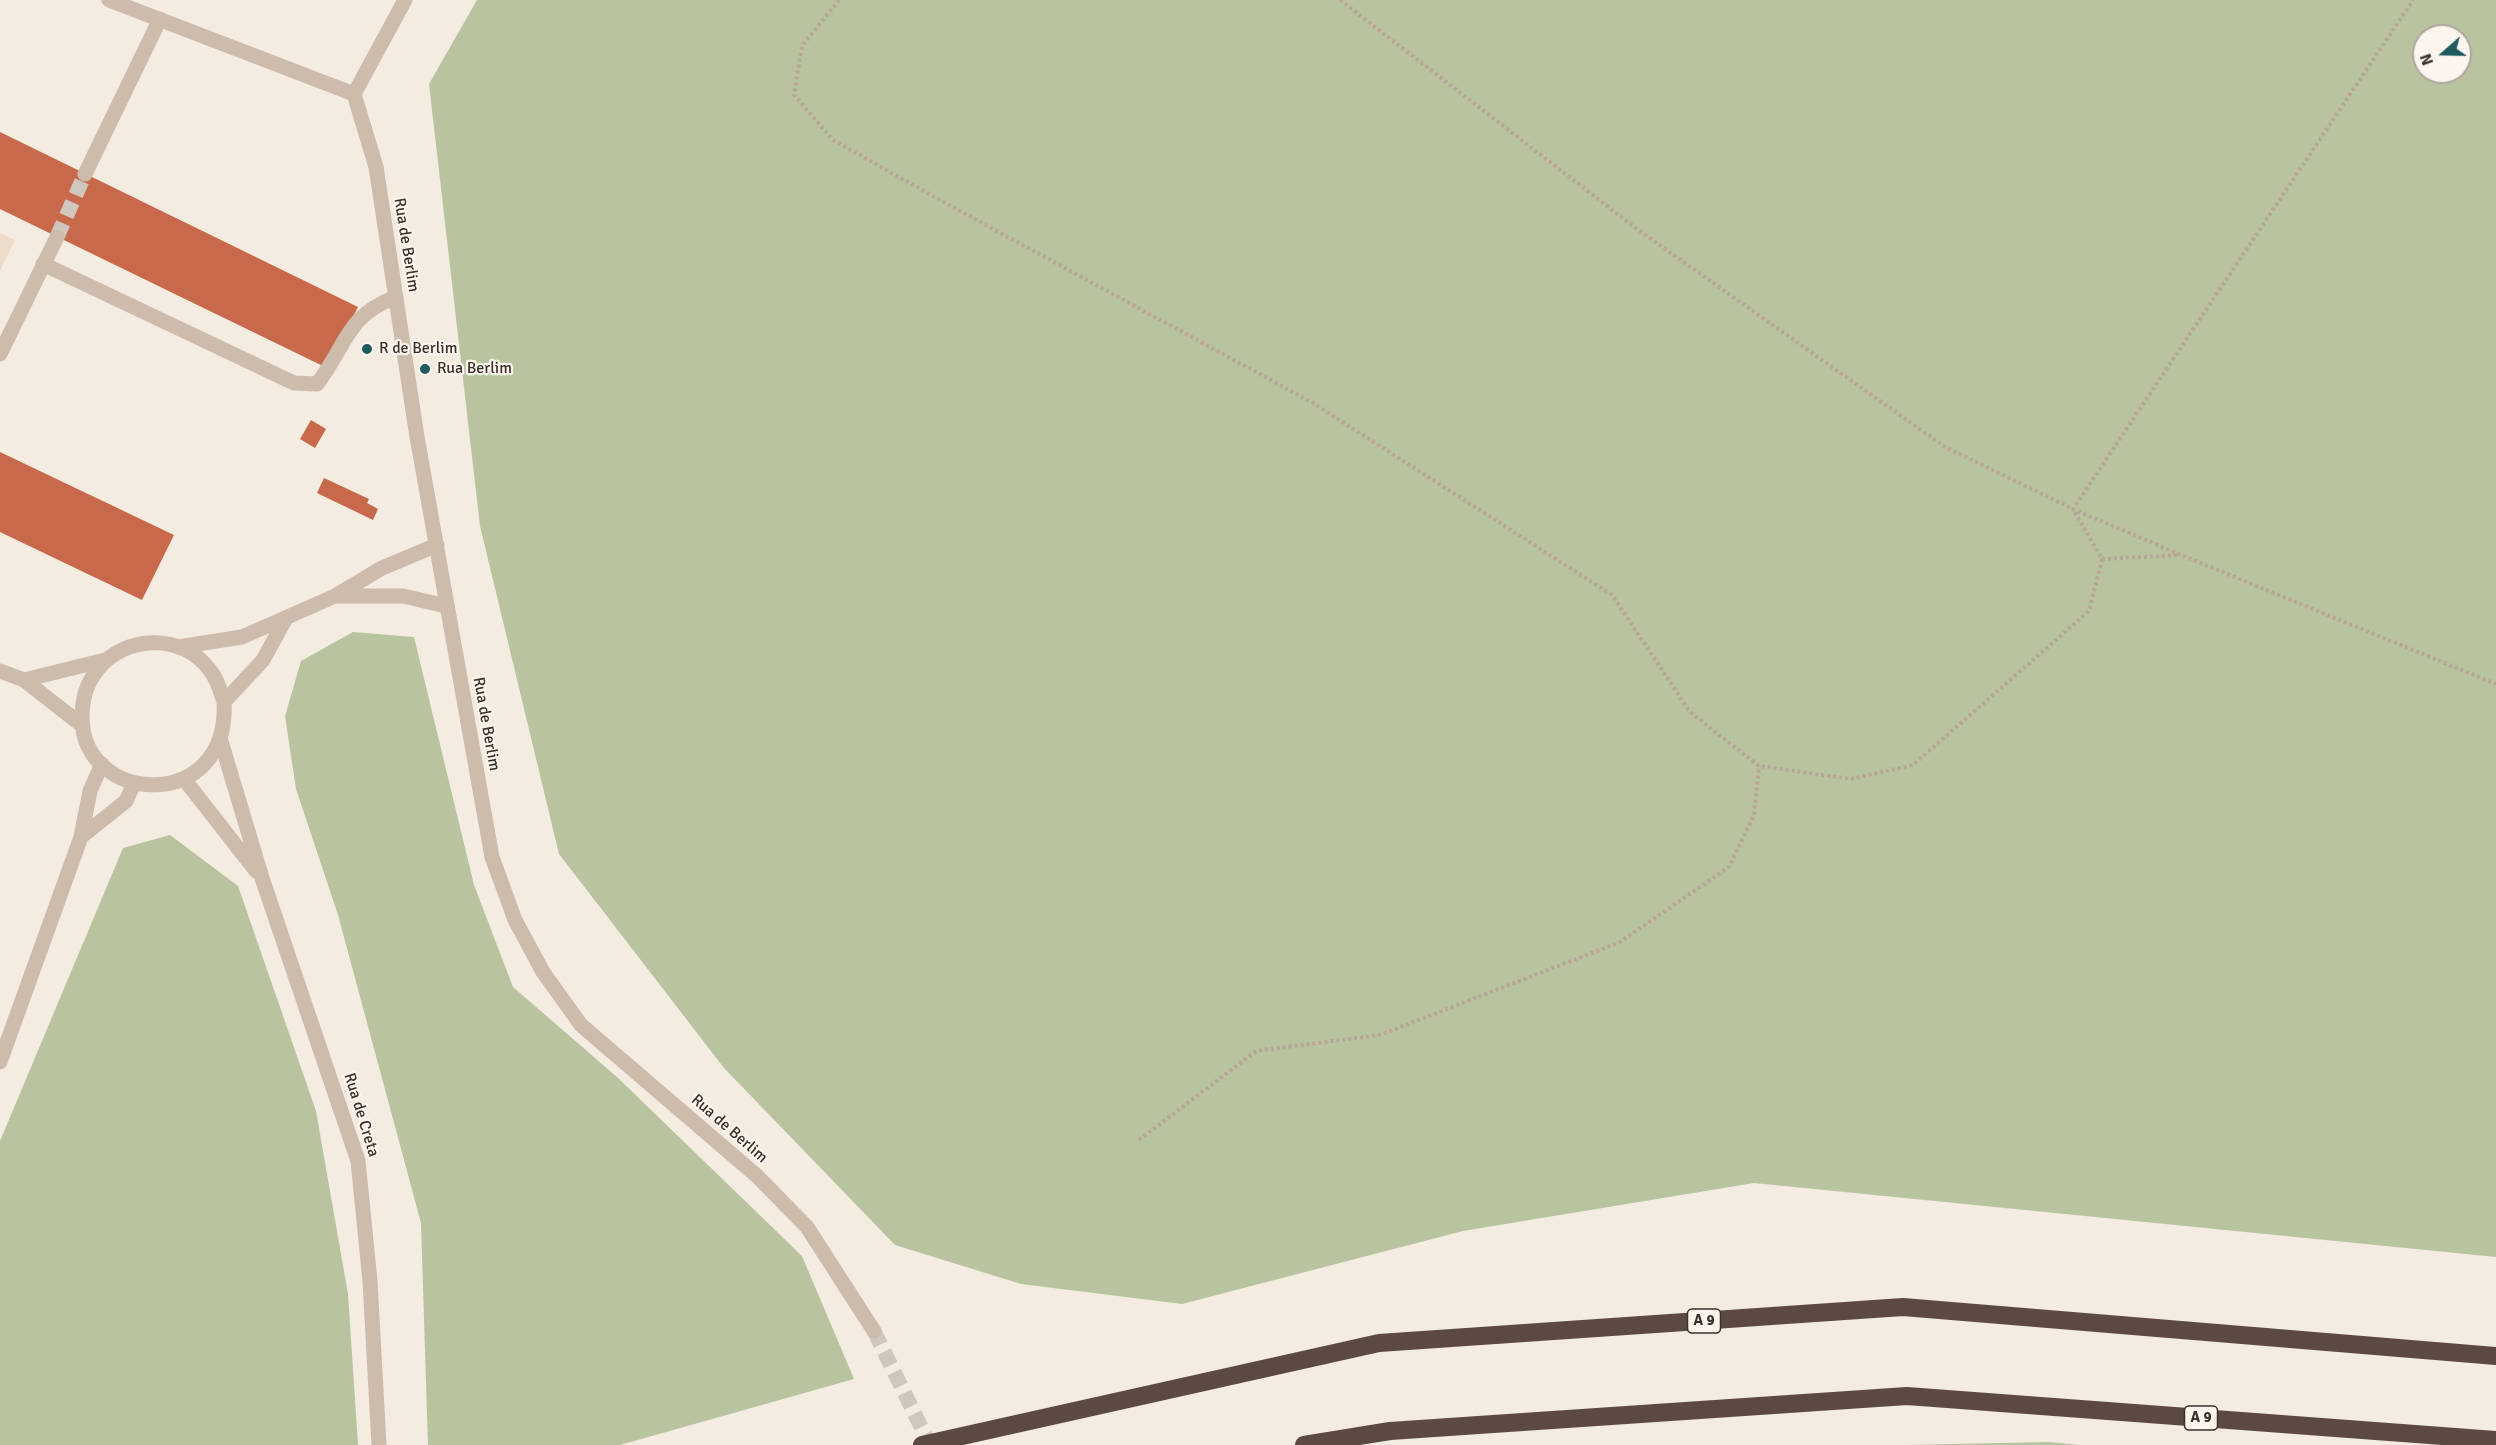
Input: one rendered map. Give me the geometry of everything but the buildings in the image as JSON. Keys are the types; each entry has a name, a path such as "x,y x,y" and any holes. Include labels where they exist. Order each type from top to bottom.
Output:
{"highway":[{"name":"A 9","path":"921,1445 1379,1343 1903,1307 2496,1356"},
{"name":"A 9","path":"1304,1445 1390,1431 1907,1396 2496,1440"}],"street":[{"path":"109,0 354,94 405,0"},
{"path":"85,174 160,19"},
{"name":"Rua de Berlim","path":"354,94 376,167 417,437 492,857 515,920 543,972 581,1025 757,1176 807,1227 874,1331"},
{"path":"0,354 57,237"},
{"path":"43,264 294,383 317,384 359,318 377,304 396,297"},
{"path":"178,646 242,637 285,620 335,596 382,568 437,545"},
{"path":"335,596 403,596 446,606"},
{"path":"224,702 263,660 285,620"},
{"path":"159,642 178,646 194,655 208,668 218,684 224,702 225,720 220,738 206,762 184,779 151,786 117,776 102,764 89,747 82,726 82,702 90,679 105,660 121,649 140,643 159,642"},
{"path":"24,680 105,660"},
{"path":"0,671 24,680 82,726"},
{"name":"Rua de Creta","path":"220,738 262,878 358,1161 370,1281 379,1445"},
{"path":"0,1062 81,837 90,791 102,764"},
{"name":"Rua de Creta","path":"184,779 262,878"},
{"path":"81,837 126,801 135,783"}],"path":[{"path":"839,0 802,46 794,95 833,140 1313,403 1612,595 1690,712 1759,766 1851,779 1913,765 2089,610 2102,559 2073,509"},
{"path":"1340,0 1636,229 1945,447 2073,509 2496,684"},
{"path":"2073,509 2414,0"},
{"path":"2102,559 2181,555"},
{"path":"1139,1140 1256,1052 1380,1035 1620,942 1729,867 1754,815 1759,766"}],"green space":[{"path":"477,0 2496,0 2496,1257 1754,1183 1463,1231 1182,1304 1021,1284 895,1245 724,1068 559,854 480,526 429,84"},
{"path":"353,632 414,637 474,885 513,987 617,1077 802,1256 854,1379 620,1445 428,1445 421,1223 338,915 296,789 285,716 301,661"},
{"path":"170,835 238,886 316,1111 348,1294 358,1445 0,1445 0,1141 123,848"},
{"path":"2049,1442 2080,1445 1905,1445"}],"shaded area":[{"path":"0,233 15,240 0,271"}],"tunnel":[{"path":"57,237 85,174"},
{"path":"874,1331 930,1445"}],"place":[{"name":"R de Berlim","path":"367,349"},
{"name":"Rua Berlim","path":"425,369"}]}
